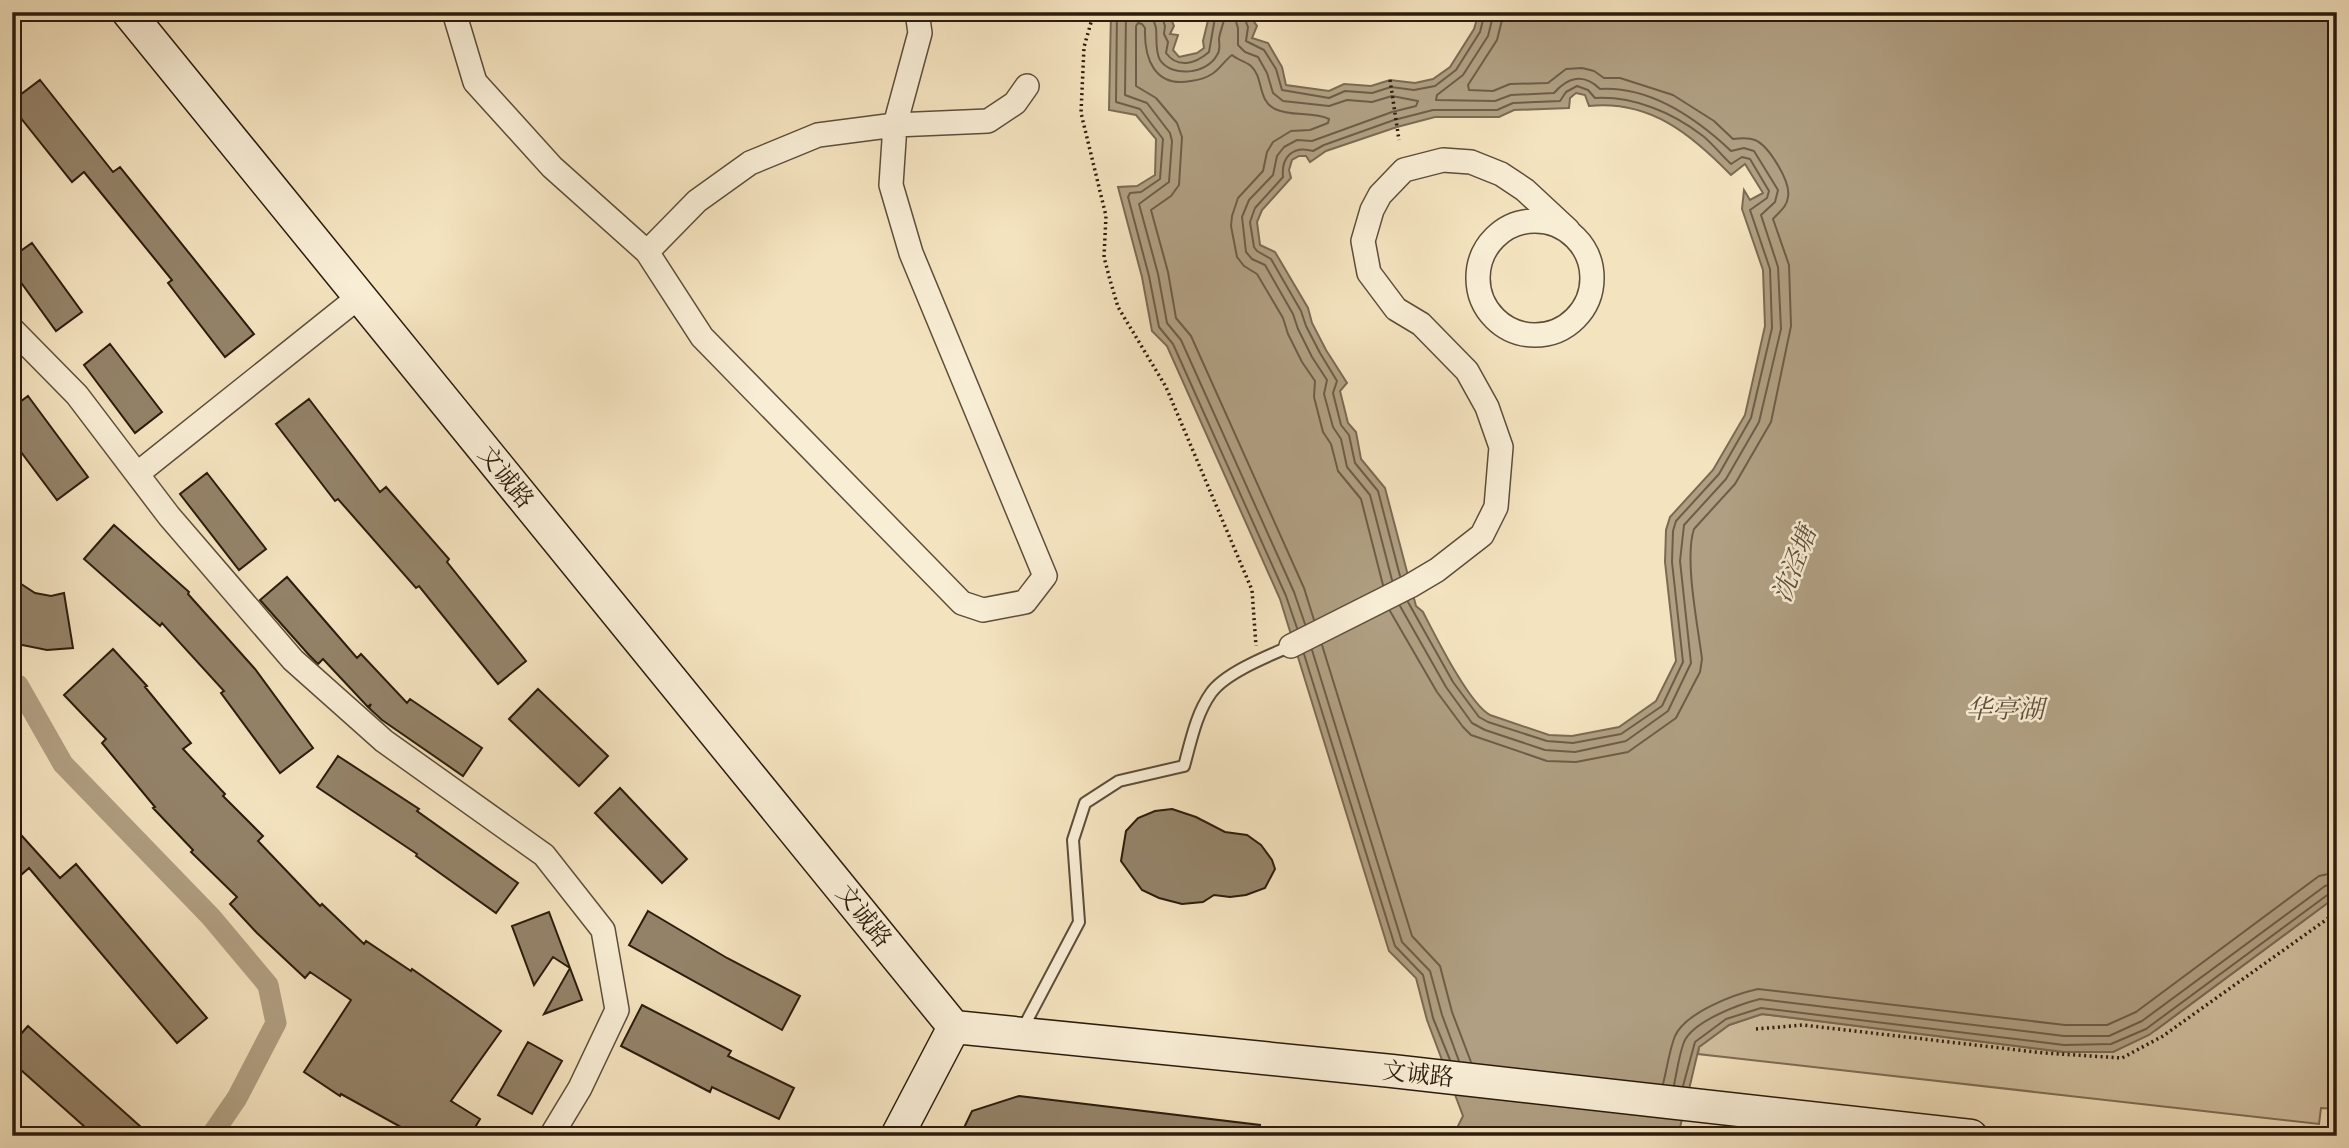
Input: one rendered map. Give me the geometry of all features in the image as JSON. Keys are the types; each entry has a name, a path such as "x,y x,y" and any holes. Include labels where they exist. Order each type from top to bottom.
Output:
{"street":[{"name":"文诚路","path":"128,12 954,1027 1392,1071 1971,1136"},
{"path":"454,12 475,82 552,167 647,251 702,337 962,604 983,610 1025,602 1045,576 911,253 891,185 895,125 920,33 917,12"},
{"path":"647,251 697,201 750,163 818,135 895,125 988,121 1015,103 1027,86"},
{"path":"1291,646 1437,570 1482,535 1496,508 1501,447 1487,407 1467,371 1421,324 1396,309 1369,273 1363,242 1372,210 1380,195 1404,170 1443,160 1471,162 1501,174 1525,190 1568,230 1581,243 1590,259 1593,277 1590,296 1582,312 1569,325 1552,333 1534,335 1515,332 1499,322 1486,307 1479,289 1478,270 1484,251 1496,236 1521,222 1550,222 1568,230"},
{"path":"137,474 360,296"},
{"path":"12,329 77,396 169,516 293,660 384,741 544,855 603,930 617,1010 580,1088 551,1136"},
{"path":"897,1136 954,1027"}],"lane":[{"path":"1020,1033 1079,922 1073,840 1085,803 1119,781 1184,766 1195,726 1211,691 1240,669 1291,646"}],"path":[{"path":"1094,12 1084,47 1081,113 1106,216 1104,257 1118,307 1166,387 1252,590 1257,662"},
{"path":"1390,80 1399,140"},
{"path":"1756,1029 1814,1026 2045,1053 2122,1058 2163,1037 2337,912"}],"shaded area":[{"path":"2337,896 2337,1109 2321,1108 2319,1124 1698,1054 1699,1047 1729,1025 1762,1014 2064,1052 2113,1052 2156,1030"}],"water":[{"name":"华亭湖","path":"1111,12 1168,12 1174,26 1170,34 1178,35 1173,50 1179,57 1197,53 1204,48 1203,41 1210,12 1247,12 1257,26 1252,38 1268,43 1282,67 1286,85 1329,91 1344,84 1371,86 1390,80 1415,83 1433,79 1450,67 1474,29 1479,12 2337,12 2337,896 2149,1035 2113,1052 2064,1052 1762,1014 1729,1025 1699,1047 1678,1136 1453,1136 1463,1116 1427,1020 1416,978 1389,951 1280,599 1167,346 1152,331 1142,277 1118,187 1137,186 1155,175 1156,139 1136,115 1109,110","holes":["1576,93 1585,95 1589,106 1631,108 1668,123 1701,146 1731,175 1745,164 1763,193 1750,200 1744,190 1742,209 1763,270 1765,326 1745,415 1713,470 1670,517 1666,530 1665,562 1676,661 1656,701 1619,727 1572,736 1549,735 1490,715 1472,698 1453,668 1423,612 1416,606 1385,488 1361,459 1356,432 1348,423 1340,391 1347,383 1326,350 1312,323 1308,308 1275,252 1260,245 1257,222 1262,210 1291,178 1289,170 1292,160 1299,156 1306,156 1310,162 1326,151 1435,117 1499,117 1514,110 1569,108 1570,98"]}],"building":[{"path":"40,80 113,172 120,167 254,334 225,357 168,283 172,280 84,172 72,182 12,107 12,101"},
{"path":"32,243 82,312 56,331 12,270 12,257"},
{"path":"110,344 162,412 135,433 84,365"},
{"path":"28,396 88,477 57,500 12,440 12,408"},
{"path":"309,399 380,492 386,487 449,559 447,562 526,661 498,684 419,586 416,588 338,499 335,501 276,424"},
{"path":"207,473 266,549 239,570 180,494"},
{"path":"114,525 189,592 255,669 313,748 280,773 221,693 224,691 162,623 160,626 84,559"},
{"path":"287,577 357,658 361,654 407,703 410,699 482,748 463,776 382,720 369,708 371,704 368,707 323,659 318,664 260,600"},
{"path":"12,578 35,593 51,596 64,593 73,648 47,650 12,643"},
{"path":"113,649 147,686 145,687 191,743 183,749 225,794 223,796 263,836 258,841 320,906 322,904 364,944 366,941 411,971 412,969 501,1031 451,1101 480,1119 470,1136 417,1136 341,1094 340,1096 304,1072 351,1000 310,972 305,978 257,933 230,904 237,897 191,852 193,850 153,808 155,807 102,743 106,739 64,695"},
{"path":"538,689 608,756 579,786 509,719"},
{"path":"338,756 419,809 417,811 518,883 496,913 416,856 417,854 317,787"},
{"path":"620,788 687,859 662,883 595,813"},
{"path":"1172,809 1196,817 1225,832 1247,835 1261,845 1275,869 1265,888 1246,895 1214,895 1203,902 1182,904 1142,890 1121,861 1126,831 1138,818 1155,811"},
{"path":"12,825 60,878 76,864 207,1018 177,1043 29,868 12,883"},
{"path":"648,911 727,958 800,996 782,1030 629,945"},
{"path":"549,912 570,968 553,957 534,985 512,926"},
{"path":"570,968 582,1000 544,1014"},
{"path":"642,1005 731,1051 728,1056 794,1088 779,1119 712,1087 710,1092 621,1046"},
{"path":"28,1026 151,1136 95,1136 12,1062 12,1044"},
{"path":"528,1042 562,1061 532,1114 498,1095"},
{"path":"1019,1096 1260,1125 1259,1136 960,1136 972,1111"}],"waterway":[{"path":"12,684 18,685 63,764 211,917 268,985 276,1023 237,1098 211,1136"}],"water label":[{"name":"沈泾塘","path":"1794,564"}]}
